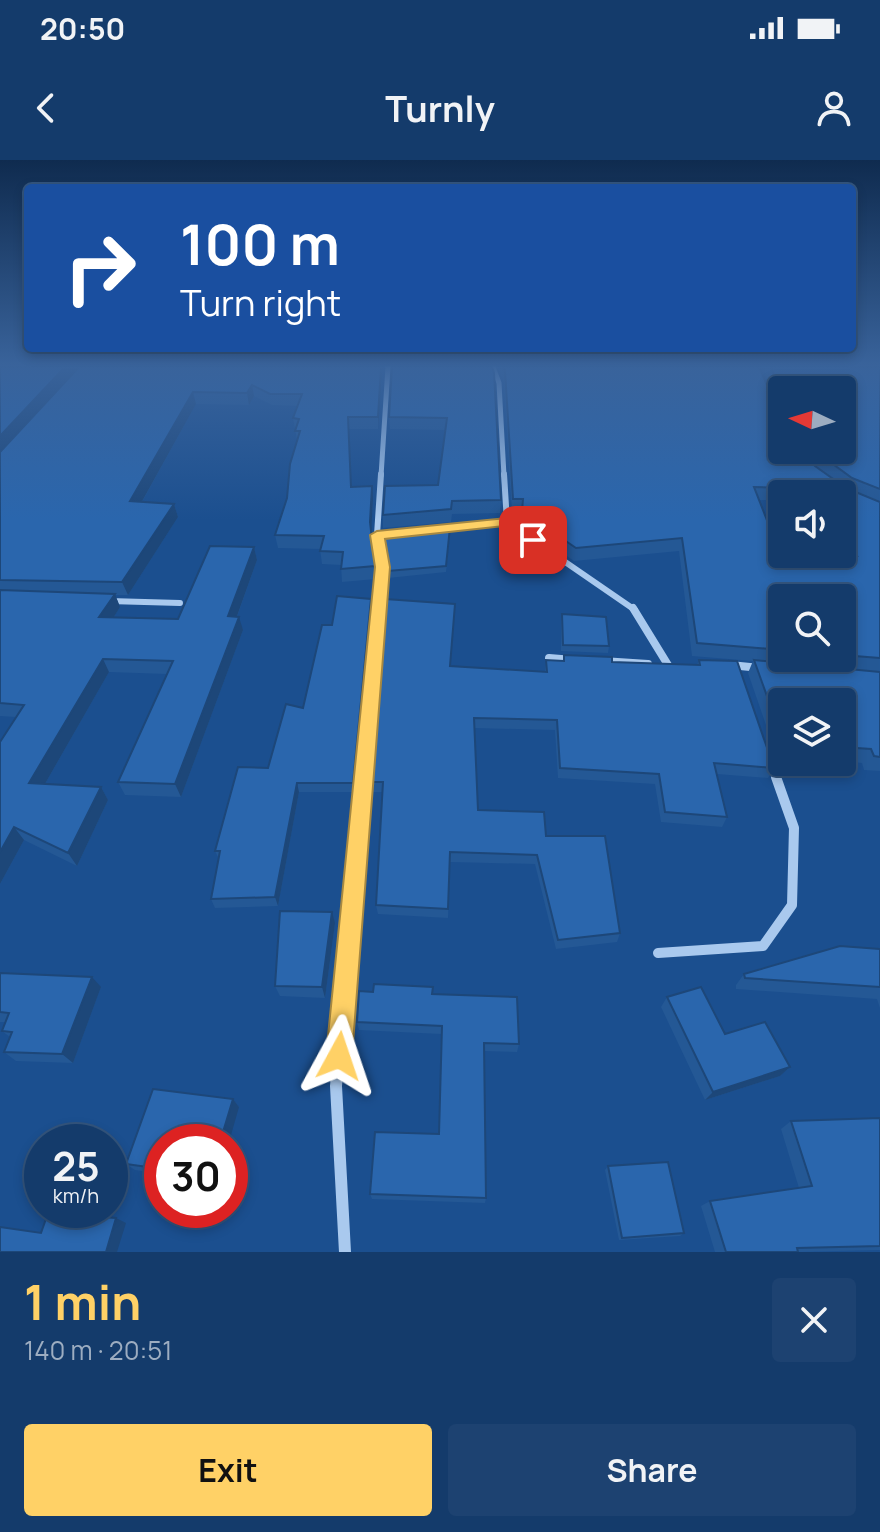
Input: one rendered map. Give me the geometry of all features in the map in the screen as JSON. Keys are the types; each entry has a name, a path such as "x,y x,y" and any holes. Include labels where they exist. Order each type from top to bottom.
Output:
{"street":[{"path":"345,1252 336,1086 383,567 377,535 385,418"},
{"path":"501,418 507,522"},
{"path":"435,530 507,522 635,610 668,665"},
{"path":"377,535 391,534"},
{"path":"105,601 180,603"},
{"path":"549,658 579,660"},
{"path":"594,661 682,665"},
{"path":"724,665 768,668"},
{"path":"738,665 743,680"},
{"path":"658,953 763,946 792,905 794,828 776,776"}],"building":[{"path":"0,418 17,418 0,436"},
{"path":"32,418 178,418 130,501 174,504 122,582 0,580 0,452"},
{"path":"293,418 348,418 351,487 372,486 370,522 375,566 341,569 343,552 320,551 324,536 275,535 287,498 290,464 300,431 295,431 299,419"},
{"path":"447,418 496,418 501,500 452,501 451,509 383,515 385,486 438,485"},
{"path":"508,418 768,418 768,464 813,464 835,480 768,480 768,487 754,487 768,523 768,568 856,568 856,492 880,502 880,658 856,656 856,584 768,584 768,649 697,643 682,538 576,548 522,511 523,499 513,499"},
{"path":"856,418 880,418 880,489 852,478 833,464 856,464"},
{"path":"450,527 446,566 388,571 384,534"},
{"path":"520,531 556,556 518,559"},
{"path":"210,546 254,547 228,616 239,617 175,784 118,782 173,661 103,659 29,783 101,787 68,853 14,827 0,852 0,742 24,705 0,703 0,590 115,594 99,617 178,619"},
{"path":"337,596 371,599 353,783 297,783 275,897 211,899 220,851 215,851 238,767 268,768 286,704 303,708 322,625 332,625"},
{"path":"385,599 455,604 450,666 547,672 546,660 564,661 564,655 612,657 612,662 700,665 699,660 737,661 768,751 768,768 714,763 727,817 665,812 659,774 560,768 557,720 474,718 478,810 544,812 546,836 605,836 620,933 558,940 537,855 450,852 448,909 376,905 383,782 369,782"},
{"path":"562,614 606,617 609,646 563,645"},
{"path":"754,660 768,661 768,672 880,672 880,757 874,756 871,749 856,748 856,688 768,688 768,699"},
{"path":"280,911 332,912 322,987 275,986"},
{"path":"840,946 880,949 880,987 745,978 744,974"},
{"path":"0,973 92,977 62,1054 4,1052 12,1032 2,1031 9,1013 0,1012"},
{"path":"374,984 433,987 432,994 517,997 519,1044 484,1043 486,1198 370,1194 375,1132 439,1134 442,1026 357,1022 359,991 373,992"},
{"path":"701,987 725,1034 765,1022 790,1067 713,1092 667,997"},
{"path":"153,1089 233,1099 225,1124 144,1124 144,1166 128,1164"},
{"path":"880,1118 880,1246 797,1248 798,1252 726,1252 710,1201 812,1186 791,1121"},
{"path":"668,1162 684,1233 622,1238 608,1166"},
{"path":"0,1227 41,1233 43,1228 113,1228 106,1252 0,1252"}],"route":[{"path":"339,1056 383,567 377,535 507,522 533,540"}]}
